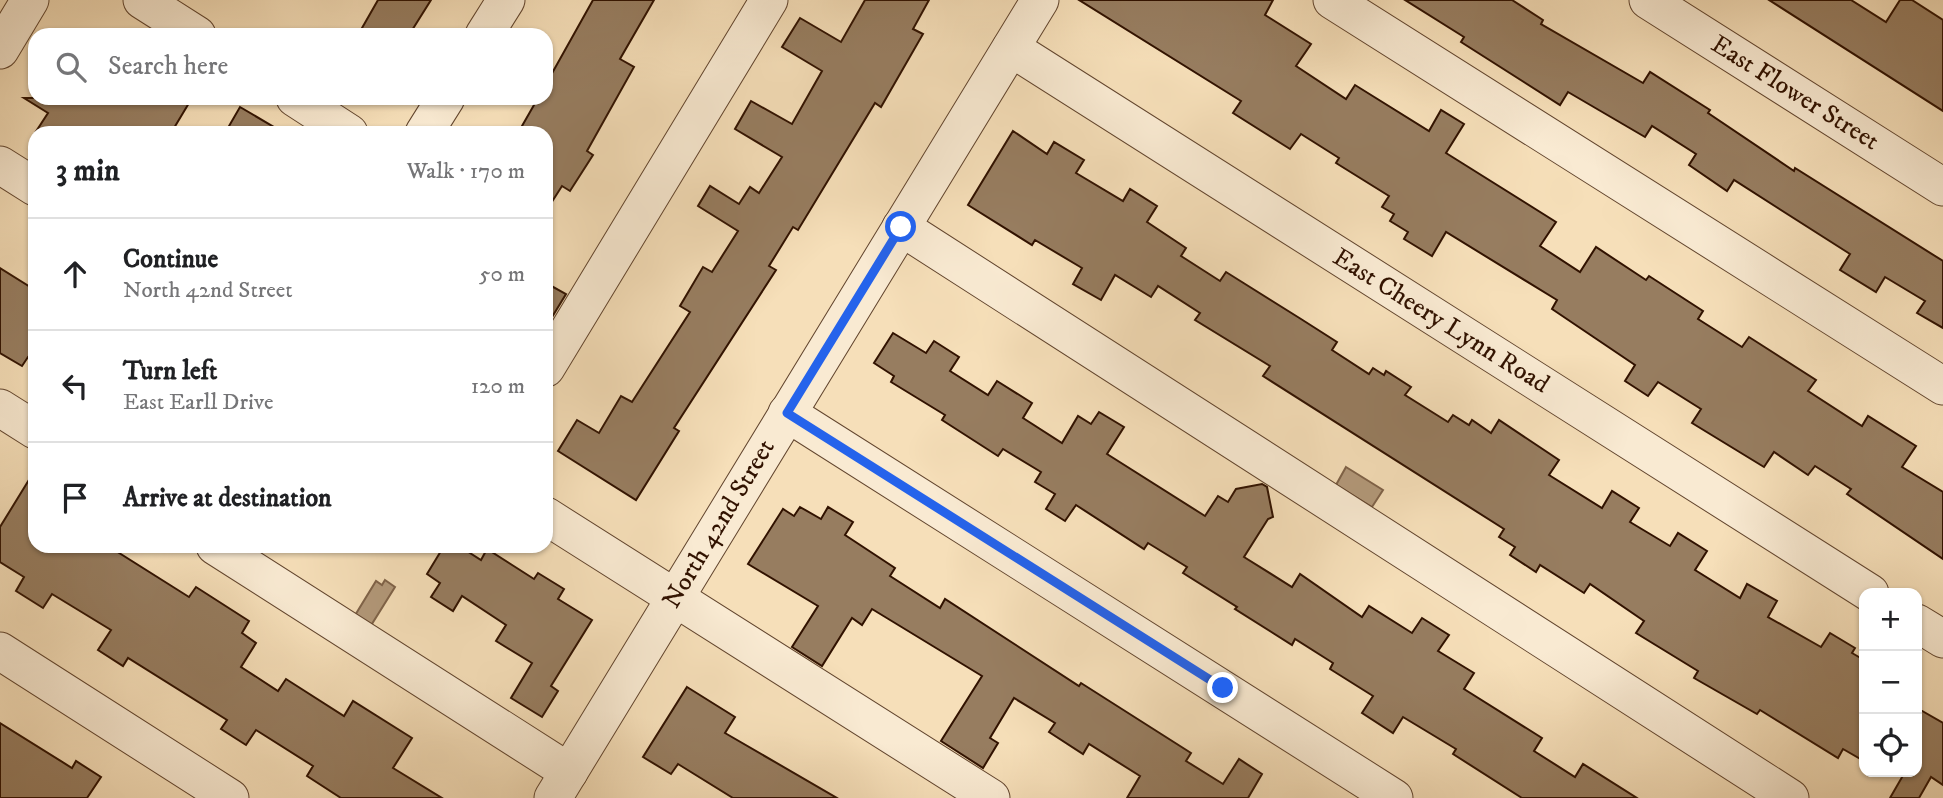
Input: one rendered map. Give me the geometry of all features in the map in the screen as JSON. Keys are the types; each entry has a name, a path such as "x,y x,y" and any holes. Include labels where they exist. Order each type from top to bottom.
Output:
{"street":[{"path":"0,50 30,0"},
{"path":"142,0 186,28"},
{"path":"488,28 506,0"},
{"path":"553,356 769,0"},
{"name":"North 42nd Street","path":"558,791 1040,0"},
{"path":"1332,0 1943,386"},
{"name":"East Flower Street","path":"1648,0 1943,187"},
{"name":"East Cheery Lynn Road","path":"1011,48 1862,588"},
{"path":"306,105 338,126"},
{"path":"428,126 442,105"},
{"path":"0,164 28,182"},
{"path":"901,227 1790,798"},
{"path":"0,408 28,426"},
{"path":"787,413 1394,798"},
{"path":"553,521 991,798"},
{"path":"225,553 558,791"},
{"path":"1922,626 1943,639"},
{"path":"0,652 230,798"}],"shaded area":[{"path":"1346,467 1383,490 1372,507 1336,485"},
{"path":"385,580 395,587 370,627 354,617 376,581 382,585"}],"building":[{"path":"378,0 431,0 413,28 362,28"},
{"path":"593,0 654,0 620,59 634,67 587,151 593,155 570,191 562,186 553,200 553,126 522,126 534,105 553,105 553,71"},
{"path":"865,0 929,0 913,29 923,34 881,107 875,103 798,230 793,227 769,266 776,270 674,428 679,431 636,500 558,451 577,420 599,433 621,396 632,402 690,312 680,306 703,267 712,272 738,231 698,206 710,186 739,204 750,187 759,193 782,157 735,129 751,101 792,124 822,71 782,47 800,18 841,42"},
{"path":"1079,0 1273,0 1265,15 1311,44 1296,66 1346,99 1355,85 1429,131 1441,110 1464,124 1446,153 1556,222 1540,246 1580,272 1596,247 1646,280 1649,276 1703,311 1698,319 1742,347 1749,337 1816,380 1808,391 1862,426 1868,416 1916,446 1902,467 1943,492 1943,559 1847,494 1851,489 1815,466 1808,475 1774,452 1764,467 1692,423 1701,409 1658,382 1648,396 1625,381 1635,365 1552,309 1557,300 1446,232 1432,256 1404,239 1408,232 1390,221 1394,214 1382,207 1389,196 1336,163 1339,158 1301,134 1290,149 1233,113 1241,101"},
{"path":"1405,0 1512,0 1543,20 1541,24 1643,83 1650,72 1710,110 1708,113 1794,171 1795,168 1943,261 1943,328 1917,313 1925,301 1885,277 1876,292 1840,270 1850,254 1734,180 1727,191 1689,165 1696,154 1652,126 1645,137 1568,92 1560,105 1461,42 1464,37"},
{"path":"1769,0 1851,0 1886,22 1900,0 1912,0 1943,20 1943,111"},
{"path":"35,105 188,105 175,126 40,126 48,113"},
{"path":"240,107 272,126 229,126"},
{"path":"1013,131 1047,154 1054,142 1084,160 1076,173 1123,201 1130,189 1157,206 1147,222 1186,248 1181,256 1220,281 1226,272 1337,342 1332,350 1369,374 1373,368 1384,375 1386,371 1411,387 1405,395 1448,422 1453,415 1469,425 1472,420 1491,433 1499,420 1559,460 1549,475 1602,508 1612,491 1639,508 1630,522 1670,546 1678,533 1707,551 1695,570 1740,598 1747,584 1777,601 1768,617 1821,647 1830,633 1855,648 1852,653 1859,657 1859,758 1843,749 1838,758 1760,710 1757,714 1694,678 1698,671 1636,633 1644,621 1590,584 1584,593 1540,565 1536,572 1510,555 1515,547 1499,537 1504,529 1263,376 1270,366 1195,320 1200,313 1158,286 1151,297 1115,275 1101,300 1073,284 1082,268 1035,240 1032,245 968,205"},
{"path":"0,268 28,286 28,357 22,366 0,353"},
{"path":"553,287 566,294 553,315"},
{"path":"893,333 926,353 934,341 959,357 950,371 988,395 997,381 1032,403 1023,418 1062,443 1078,416 1091,424 1099,412 1124,427 1107,454 1205,516 1218,496 1228,502 1236,489 1262,484 1267,487 1273,517 1268,519 1244,557 1292,587 1300,574 1362,617 1369,606 1412,633 1422,618 1449,635 1438,651 1474,673 1464,689 1542,738 1534,751 1575,777 1583,764 1637,798 1522,798 1453,754 1456,749 1403,717 1393,733 1362,713 1373,696 1330,669 1333,663 1295,639 1292,645 1235,609 1237,607 1183,573 1187,567 1148,543 1144,549 1076,505 1065,521 1046,509 1055,494 1035,482 1041,472 1003,449 998,456 942,420 945,415 891,382 894,376 874,363"},
{"path":"28,481 28,553 119,553 189,597 196,587 249,621 242,633 256,643 241,667 278,691 286,679 344,716 353,701 412,738 393,768 442,798 341,798 307,776 313,766 256,730 246,745 221,729 227,720 128,658 123,666 98,650 111,630 52,594 43,608 16,591 24,577 0,562 0,527"},
{"path":"800,507 821,519 828,507 853,522 845,535 895,568 890,576 940,608 945,599 1079,686 1081,683 1191,753 1186,761 1223,784 1239,759 1262,774 1248,798 1127,798 1140,776 1089,744 1083,754 1049,732 1055,723 1014,698 990,738 998,743 983,768 941,741 982,676 872,609 862,625 852,618 822,666 792,647 818,606 748,564 783,509 794,516"},
{"path":"440,553 470,553 481,560 485,553 493,553 534,579 538,573 564,589 558,599 592,620 551,686 558,691 542,717 511,698 532,663 496,641 506,625 462,596 453,611 431,597 440,583 427,574"},
{"path":"687,687 735,717 725,733 837,798 733,798 678,764 671,774 643,757"},
{"path":"1922,711 1943,723 1943,785 1931,777 1919,798 1890,798 1902,777 1922,777"},
{"path":"0,723 72,768 76,761 101,777 87,798 0,798"}],"route":[{"path":"901,227 787,413 1223,688"}]}
